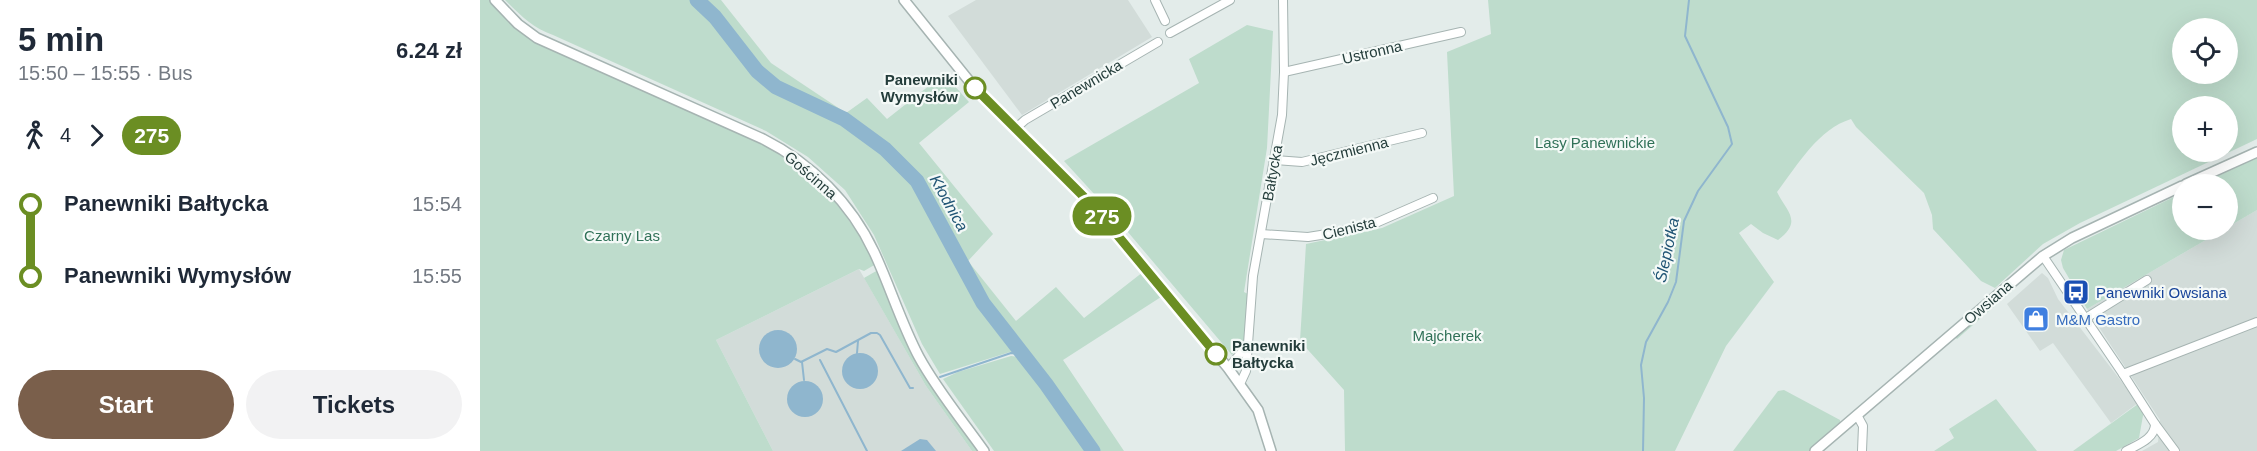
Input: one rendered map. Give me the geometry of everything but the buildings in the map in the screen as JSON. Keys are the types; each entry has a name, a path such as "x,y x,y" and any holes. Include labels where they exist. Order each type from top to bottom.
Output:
{"street":[{"name":"Gościnna","path":"495,0 518,24 537,38 763,139 791,155 818,176 861,228 919,357 984,451"},
{"path":"904,0 964,76 1098,212 1228,368 1252,399 1261,417 1271,451"},
{"path":"1155,0 1165,21"},
{"path":"1170,33 1230,0"},
{"name":"Bałtycka","path":"1240,384 1246,375 1251,296 1282,115 1283,0"},
{"name":"Ustronna","path":"1284,72 1461,32"},
{"name":"Panewnicka","path":"1015,129 1025,120 1158,42"},
{"name":"Jęczmienna","path":"1275,160 1302,162 1422,133"},
{"name":"Owsiana","path":"2208,174 2257,152"},
{"name":"Owsiana","path":"1815,451 2043,256 2072,238 2172,191"},
{"name":"Cienista","path":"1261,234 1285,237 1327,234 1378,222 1433,198"},
{"path":"2043,256 2123,374 2155,428 2175,451"},
{"path":"2086,318 2147,280"},
{"path":"2123,374 2257,322"},
{"path":"1228,368 1248,345"},
{"path":"1857,415 1863,426 1862,451"},
{"path":"2126,451 2151,437 2155,428"}],"shaded area":[{"path":"976,0 1128,0 1152,37 1022,115 948,16"},
{"path":"2257,210 2257,451 2142,451 2158,442 2160,420 2087,309 2206,240 2238,240 2238,221"},
{"path":"859,269 926,386 972,451 773,451 716,340"},
{"path":"2042,273 2048,278 2058,299 2138,403 2111,423 2053,343 2040,351 2007,304"}],"green space":[{"name":"Czarny Las","path":"480,0 490,0 513,25 534,40 778,152 809,175 822,188 856,231 876,264 864,271 859,269 716,340 773,451 480,451"},
{"path":"505,0 692,0 714,22 753,72 768,86 844,121 883,151 913,182 928,204 948,247 980,303 1017,351 940,374 922,344 874,235 845,190 808,157 766,131 539,29"},
{"path":"702,0 721,0 771,63 846,113 867,98 887,119 944,74 969,102 919,143 993,234 968,261 1016,321 1056,287 1084,318 1143,272 1161,297 1063,360 1124,451 1097,451 986,301 961,258 922,178 882,141 841,114 776,83 755,64"},
{"name":"Lasy Panewnickie","path":"1488,0 2257,0 2257,139 2238,148 2238,96 2172,96 2172,162 2209,162 2183,174 2172,174 2172,179 2080,223 2043,244 1995,288 1981,281 1933,229 1932,215 1924,193 1856,127 1851,119 1828,131 1818,140 1777,192 1791,216 1790,227 1786,233 1778,240 1751,224 1739,233 1774,282 1726,346 1675,451 1345,451 1344,390 1300,341 1306,244 1382,228 1454,196 1447,52 1491,34"},
{"path":"1247,25 1273,31 1267,148 1244,292 1248,294 1244,340 1232,355 1116,218 1064,161 1199,83 1189,59"},
{"path":"2257,157 2257,210 2238,221 2238,174 2221,174"},
{"path":"2172,198 2172,240 2206,240 2087,309 2063,268 2061,260 2064,250"},
{"path":"878,270 910,346 979,451 972,451 926,386 864,278"},
{"path":"2013,286 2016,287 1957,339 1955,337"},
{"path":"1011,356 1022,357 1089,451 994,451 943,379 958,372"},
{"path":"1784,390 1840,420 1840,424 1809,451 1733,451 1778,391"},
{"path":"1996,399 2037,451 1934,451 1954,438 1949,429"},
{"path":"2138,404 2144,410 2139,438 2116,451 2073,451"}],"water":[{"path":"778,330 792,335 797,349 792,363 778,368 764,363 759,349 764,335"},
{"path":"860,353 873,358 878,371 873,384 860,389 847,384 842,371 847,358"},
{"path":"805,381 818,386 823,399 818,412 805,417 792,412 787,399 792,386"},
{"path":"920,439 927,440 936,451 901,451"}],"waterway":[{"name":"Kłodnica","path":"697,0 715,17 757,71 776,87 844,119 885,149 917,181 983,303 1046,384 1093,451"},
{"name":"Ślepiotka","path":"1643,451 1644,398 1641,365 1646,342 1676,282 1684,221 1698,191 1732,144 1728,127 1685,36 1689,0"},
{"name":"Kłodnica","path":"734,42 738,37"},
{"path":"795,359 801,362 827,349 836,352 871,333 877,333 910,388 913,388"},
{"path":"857,353 858,341"},
{"path":"940,377 1011,353 1022,354"},
{"path":"820,360 867,451"},
{"path":"802,362 804,380"}],"bus line":[{"name":"275","path":"975,88 1085,197 1216,354"}],"place":[{"name":"Panewniki Wymysłów","path":"975,88"},
{"name":"Panewniki Owsiana","path":"2076,292"},
{"name":"M&M Gastro","path":"2036,319"},
{"name":"Panewniki Bałtycka","path":"1216,354"}],"park label":[{"name":"Majcherek","path":"1447,335"}]}
